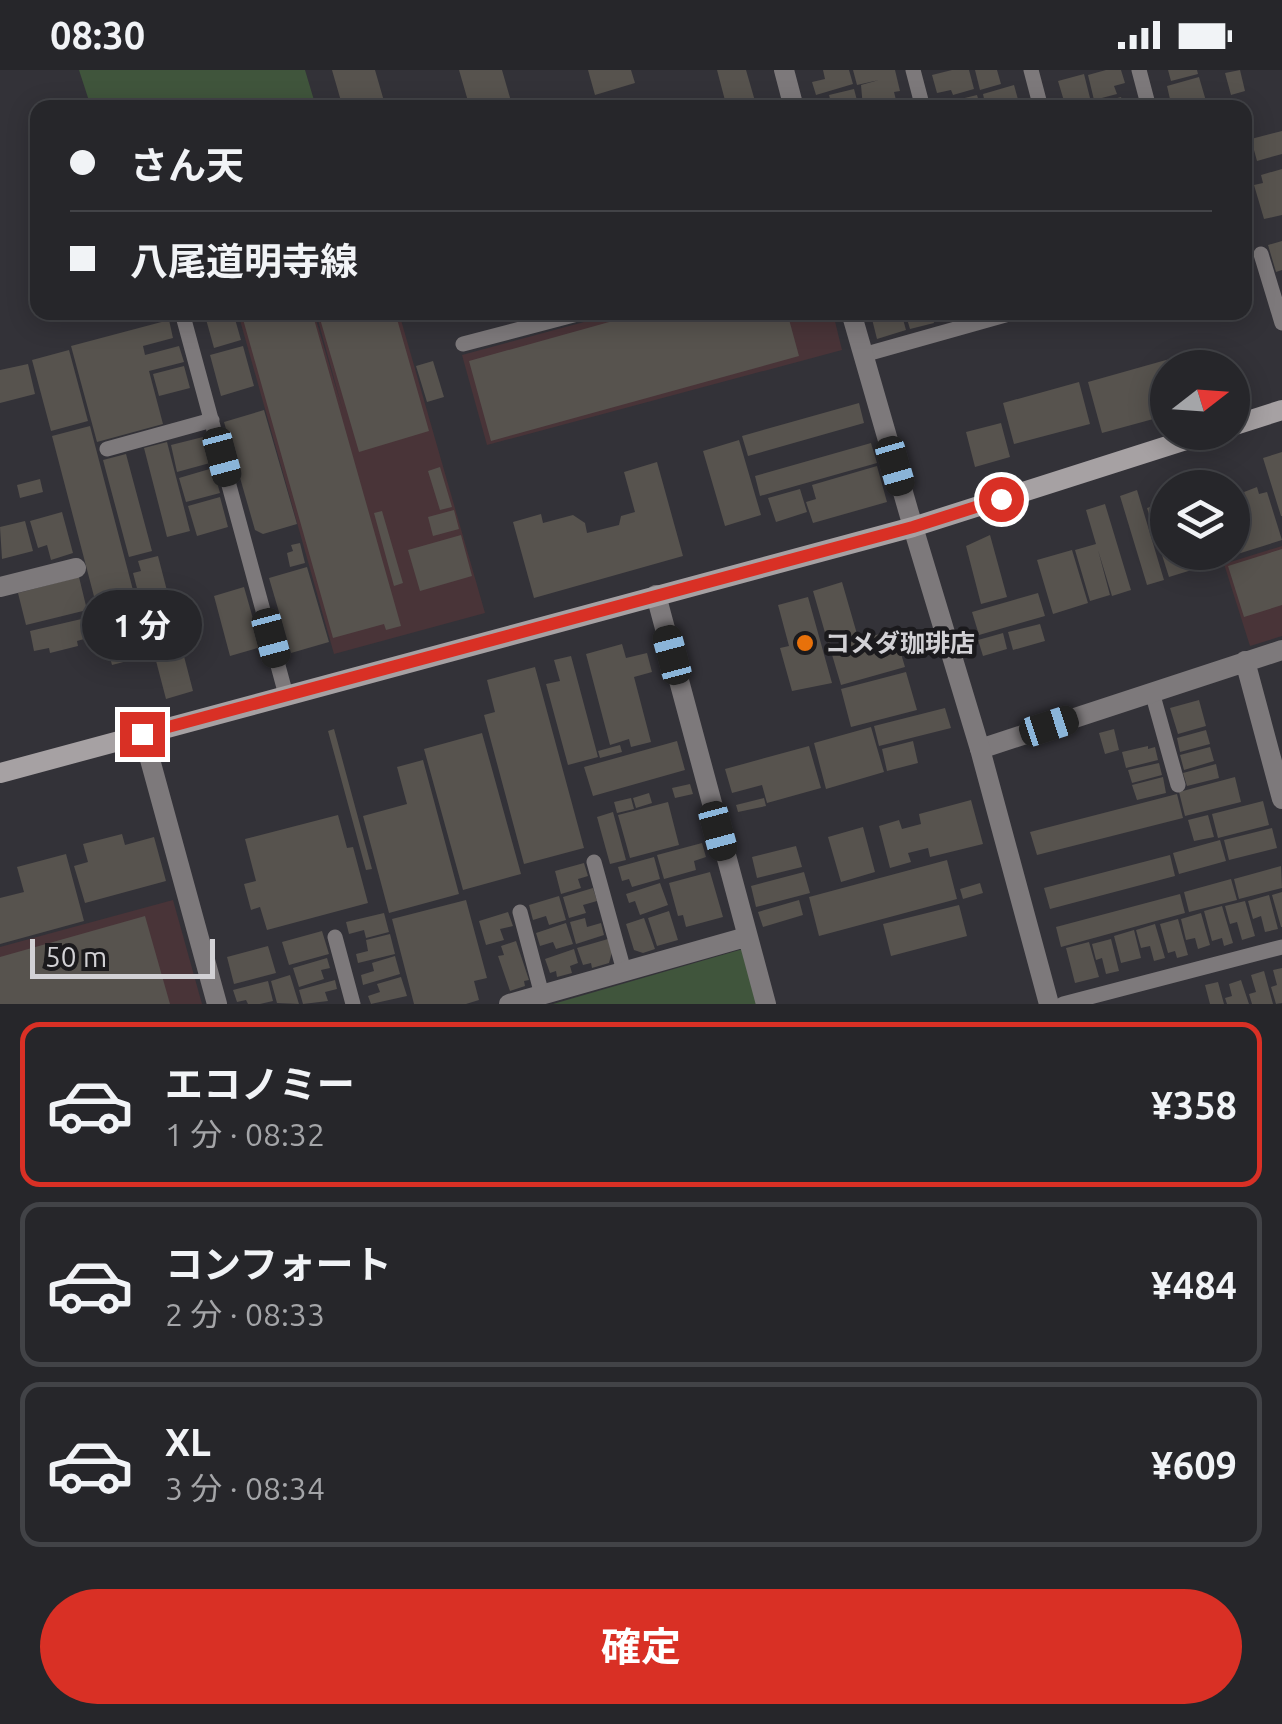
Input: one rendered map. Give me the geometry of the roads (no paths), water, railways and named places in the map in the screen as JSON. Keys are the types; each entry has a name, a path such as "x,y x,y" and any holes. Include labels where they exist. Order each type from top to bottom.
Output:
{"main road":[{"path":"1250,420 1282,410"},
{"path":"0,772 913,527 1155,450"}],"street":[{"path":"784,70 792,100"},
{"path":"852,320 980,749 1048,1004"},
{"path":"0,587 76,568"},
{"path":"656,595 766,1004"},
{"path":"980,749 1282,650"},
{"path":"1245,661 1282,799"},
{"path":"142,734 218,1004"},
{"path":"509,1004 746,937"}],"lane":[{"path":"913,70 921,100"},
{"path":"1030,70 1039,100"},
{"path":"1139,70 1147,100"},
{"path":"1261,254 1277,288 1282,324"},
{"path":"185,320 286,695"},
{"path":"463,344 554,320"},
{"path":"863,355 988,320"},
{"path":"108,450 212,420"},
{"path":"1152,692 1178,784"},
{"path":"594,862 624,971"},
{"path":"520,912 542,995"},
{"path":"334,936 352,1004"},
{"path":"1063,1004 1282,947"}],"place":[{"name":"コメダ珈琲店","path":"805,643"}]}
